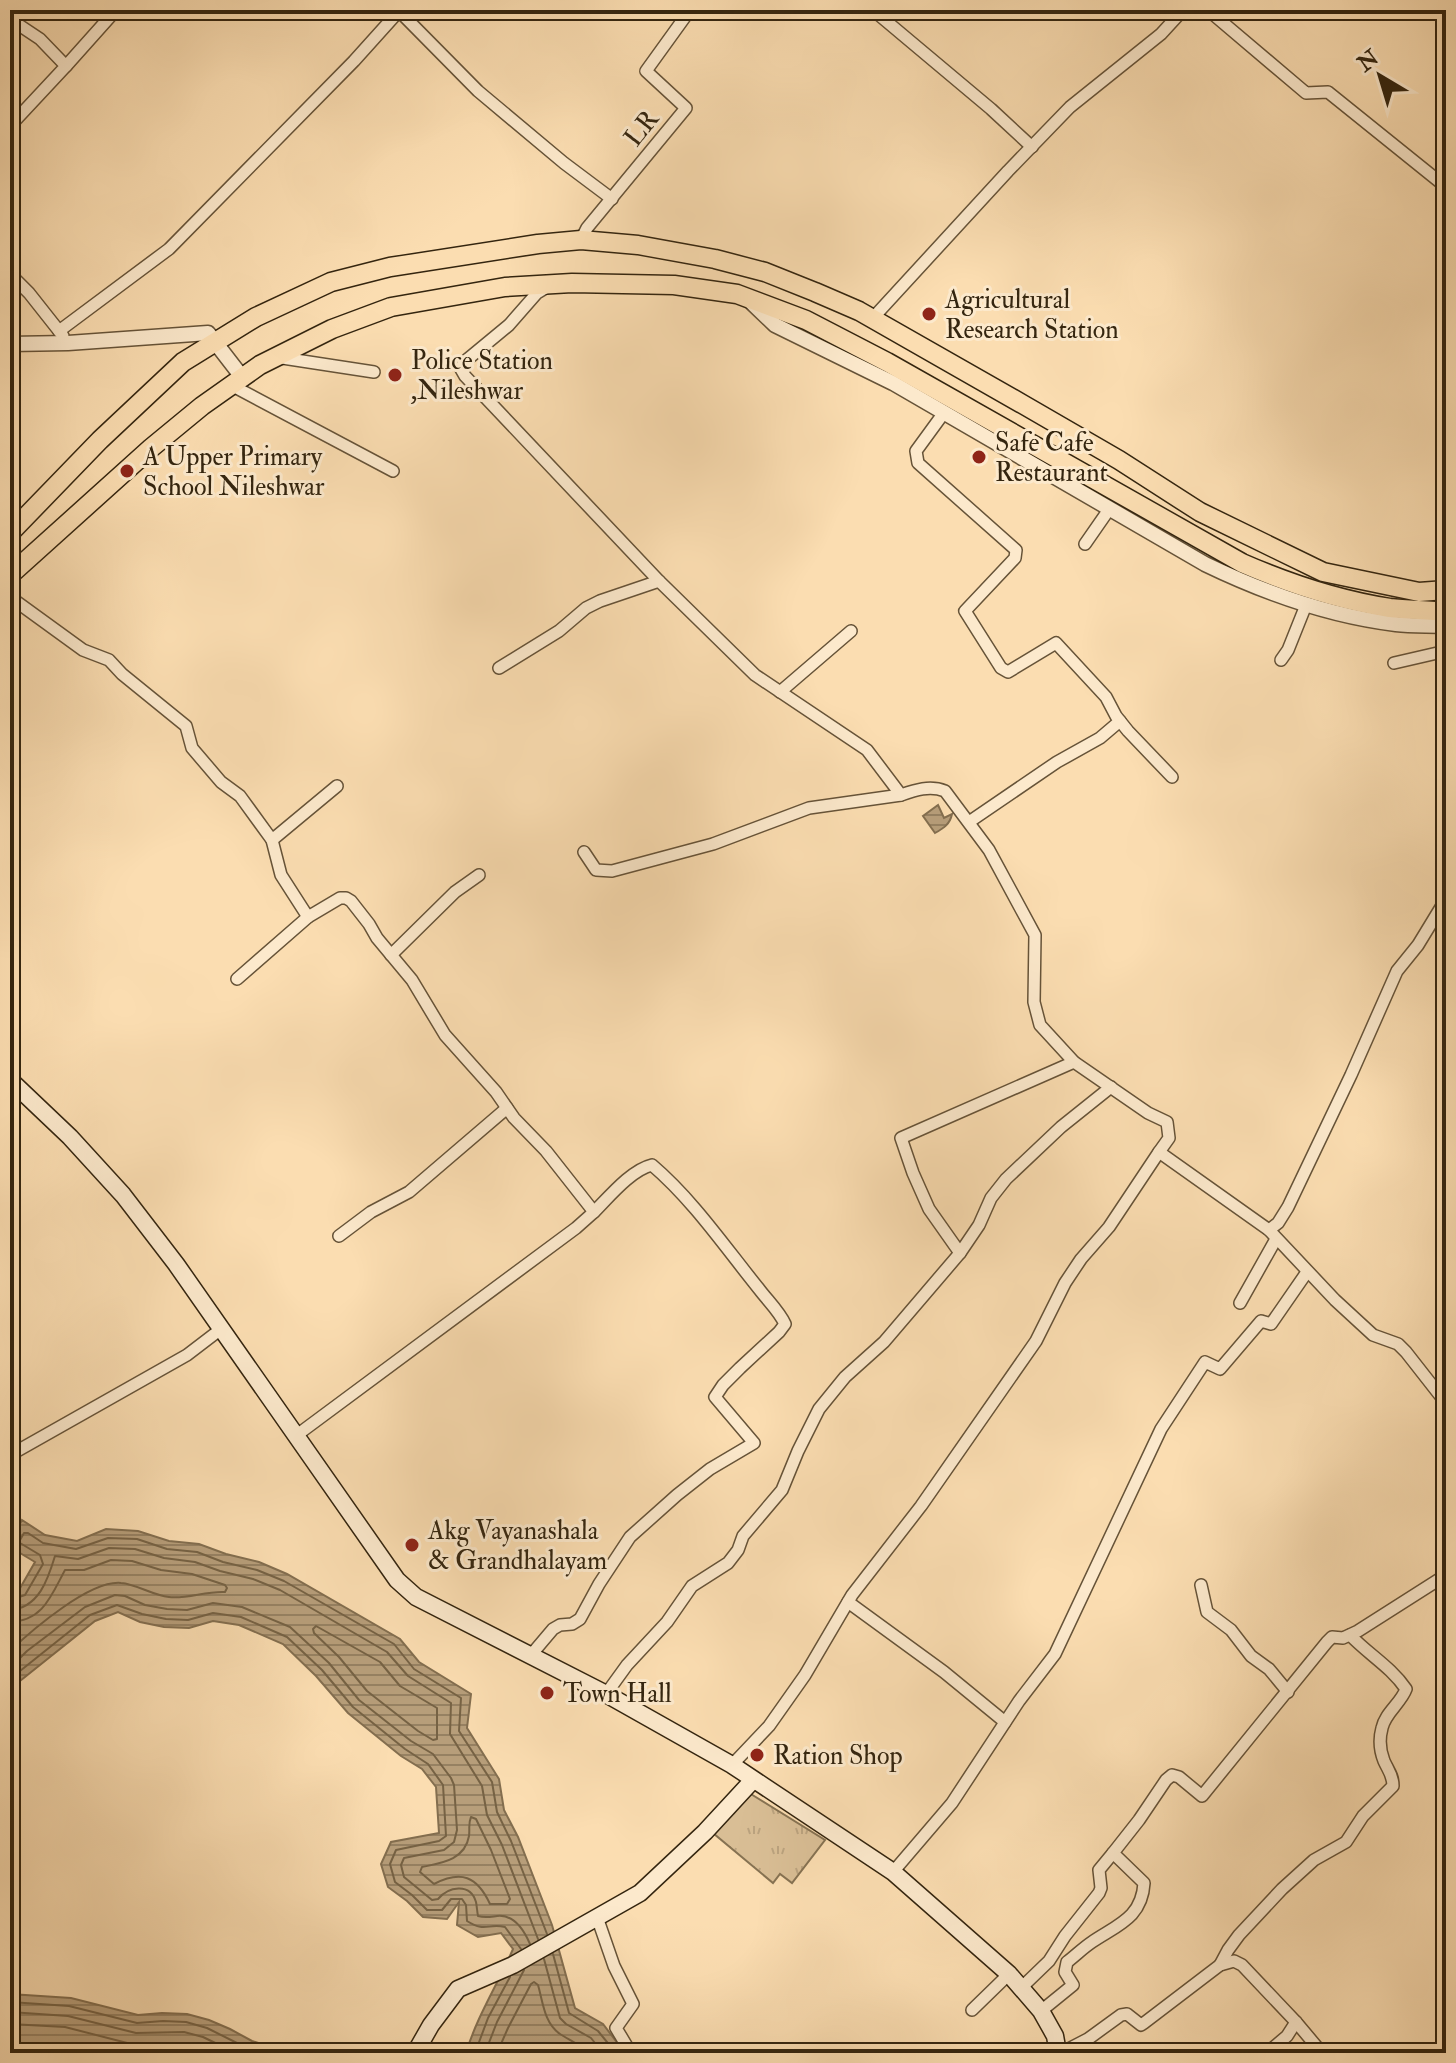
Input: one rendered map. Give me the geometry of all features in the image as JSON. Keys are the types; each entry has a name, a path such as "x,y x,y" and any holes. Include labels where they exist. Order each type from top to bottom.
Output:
{"highway":[{"path":"10,533 100,440 183,362 256,317 331,282 390,267 581,240 638,245 715,259 765,272 815,292 872,319 1119,460 1200,512 1323,572 1419,592 1446,590"},
{"path":"10,575 202,406 275,357 332,329 391,307 505,287 572,283 674,285 737,294 806,320 887,362 1242,563 1283,581 1333,596 1391,608 1446,612"}],"main road":[{"path":"10,1080 70,1137 123,1195 176,1264 397,1580 416,1597 606,1694 732,1765 893,1872 1009,1974 1041,2011 1055,2036 1060,2053"},
{"path":"415,2053 458,1989 513,1965 640,1893 705,1832 753,1780"}],"street":[{"path":"16,10 10,18 40,39 66,66"},
{"path":"10,126 116,10"},
{"name":"LR","path":"581,240 587,228 686,108 646,71 690,10"},
{"path":"873,10 1032,147"},
{"path":"872,319 1070,107 1161,34 1183,10"},
{"path":"1208,10 1306,93 1328,92 1446,187"},
{"path":"64,337 169,249 399,11 478,91 612,199"},
{"path":"10,274 64,337"},
{"path":"551,284 537,293 509,325 469,357 461,369 659,581 755,675 867,750 901,795"},
{"path":"746,298 775,325 893,383 1205,564 1306,605 1396,624 1446,626"},
{"path":"10,344 64,337 208,333 236,381 393,471"},
{"path":"275,357 374,372"},
{"path":"943,414 916,451 918,463 1016,550 1015,558 965,611 1001,668 1008,672 1056,643 1106,697 1120,721 1172,777"},
{"path":"1085,544 1110,508"},
{"path":"499,668 559,631 586,608 659,581"},
{"path":"10,597 83,650 109,660 186,726 192,748 221,782 240,796 272,840 281,875 308,917"},
{"path":"1281,660 1306,605"},
{"path":"780,692 851,631"},
{"path":"1394,663 1446,651"},
{"path":"969,822 1057,762 1100,738 1120,721"},
{"path":"272,840 337,786"},
{"path":"584,852 596,870 612,871 713,844 809,808 939,788 945,791 989,850 1035,935 1034,1002 1040,1025 1074,1062 1148,1113 1167,1122 1169,1138 1109,1227 1065,1283 1036,1341 921,1506 848,1602 805,1675 769,1726 732,1765"},
{"path":"391,955 455,892 479,875"},
{"path":"237,979 308,917 340,898 346,898 412,980 445,1035 546,1151 594,1212"},
{"path":"1240,1303 1351,1075 1397,971 1418,945 1446,899"},
{"path":"960,1253 929,1209 901,1138 1074,1062"},
{"path":"606,1694 627,1665 667,1622 692,1586 728,1563 738,1550 743,1536 782,1490 819,1409 845,1377 884,1342 960,1253 979,1225 991,1198 1006,1179 1061,1127 1111,1087"},
{"path":"339,1236 371,1212 409,1192 507,1108"},
{"path":"1159,1152 1272,1235 1373,1335 1398,1344 1446,1403"},
{"path":"297,1435 551,1248 619,1186 644,1167 652,1165 734,1255 785,1324 723,1385 715,1397 754,1443 696,1479 630,1537 580,1619 553,1629 531,1655"},
{"path":"893,1872 952,1803 1019,1701 1055,1654 1161,1429 1205,1362 1220,1369 1261,1321 1271,1324 1307,1272"},
{"path":"10,1455 187,1355 221,1329"},
{"path":"1021,1988 1049,1961 1099,1893 1099,1870 1166,1780 1172,1775 1179,1777 1202,1796 1332,1637 1350,1635 1446,1575"},
{"path":"1201,1585 1207,1612 1231,1630 1251,1656 1269,1669 1288,1692"},
{"path":"848,1602 944,1672 1005,1722"},
{"path":"1220,1965 1239,1935 1282,1889 1314,1860 1346,1842 1363,1816 1393,1786 1394,1780 1384,1760 1380,1742 1382,1724 1406,1689 1350,1635"},
{"path":"1041,2011 1073,1985 1065,1972 1067,1962 1125,1921 1139,1906 1144,1883 1113,1853"},
{"path":"597,1917 614,1966 633,2004 616,2028 631,2053"},
{"path":"1060,2053 1088,2039 1121,2015 1131,2015 1141,2025 1220,1965 1234,1961 1242,1965 1322,2053"},
{"path":"972,2010 1009,1974"},
{"path":"1267,2053 1287,2036 1296,2022"}],"green space":[{"path":"746,1791 825,1840 792,1883 780,1874 773,1883 713,1833"}],"water":[{"path":"938,805 944,818 952,814 946,825 935,833 923,816"},
{"path":"22,1520 45,1535 77,1541 106,1529 138,1531 169,1541 199,1544 259,1562 287,1574 400,1639 419,1662 471,1694 467,1728 499,1779 504,1810 518,1837 552,1925 575,2008 603,2024 625,2053 466,2053 513,1949 501,1933 478,1937 457,1925 459,1902 447,1919 423,1917 388,1887 381,1864 391,1842 439,1833 436,1787 422,1769 348,1713 283,1644 239,1625 213,1621 189,1628 164,1627 140,1622 118,1612 95,1621 10,1689 10,1593 19,1590 35,1562 10,1547 10,1541"},
{"path":"10,1994 71,1998 138,2015 187,2014 289,2053 10,2053"}],"place":[{"name":"Agricultural Research Station","path":"929,314"},
{"name":"Police Station ,Nileshwar","path":"395,375"},
{"name":"Safe Cafe Restaurant","path":"979,457"},
{"name":"A Upper Primary School Nileshwar","path":"127,471"},
{"name":"Akg Vayanashala & Grandhalayam","path":"412,1545"},
{"name":"Town Hall","path":"547,1693"},
{"name":"Ration Shop","path":"757,1755"}]}
